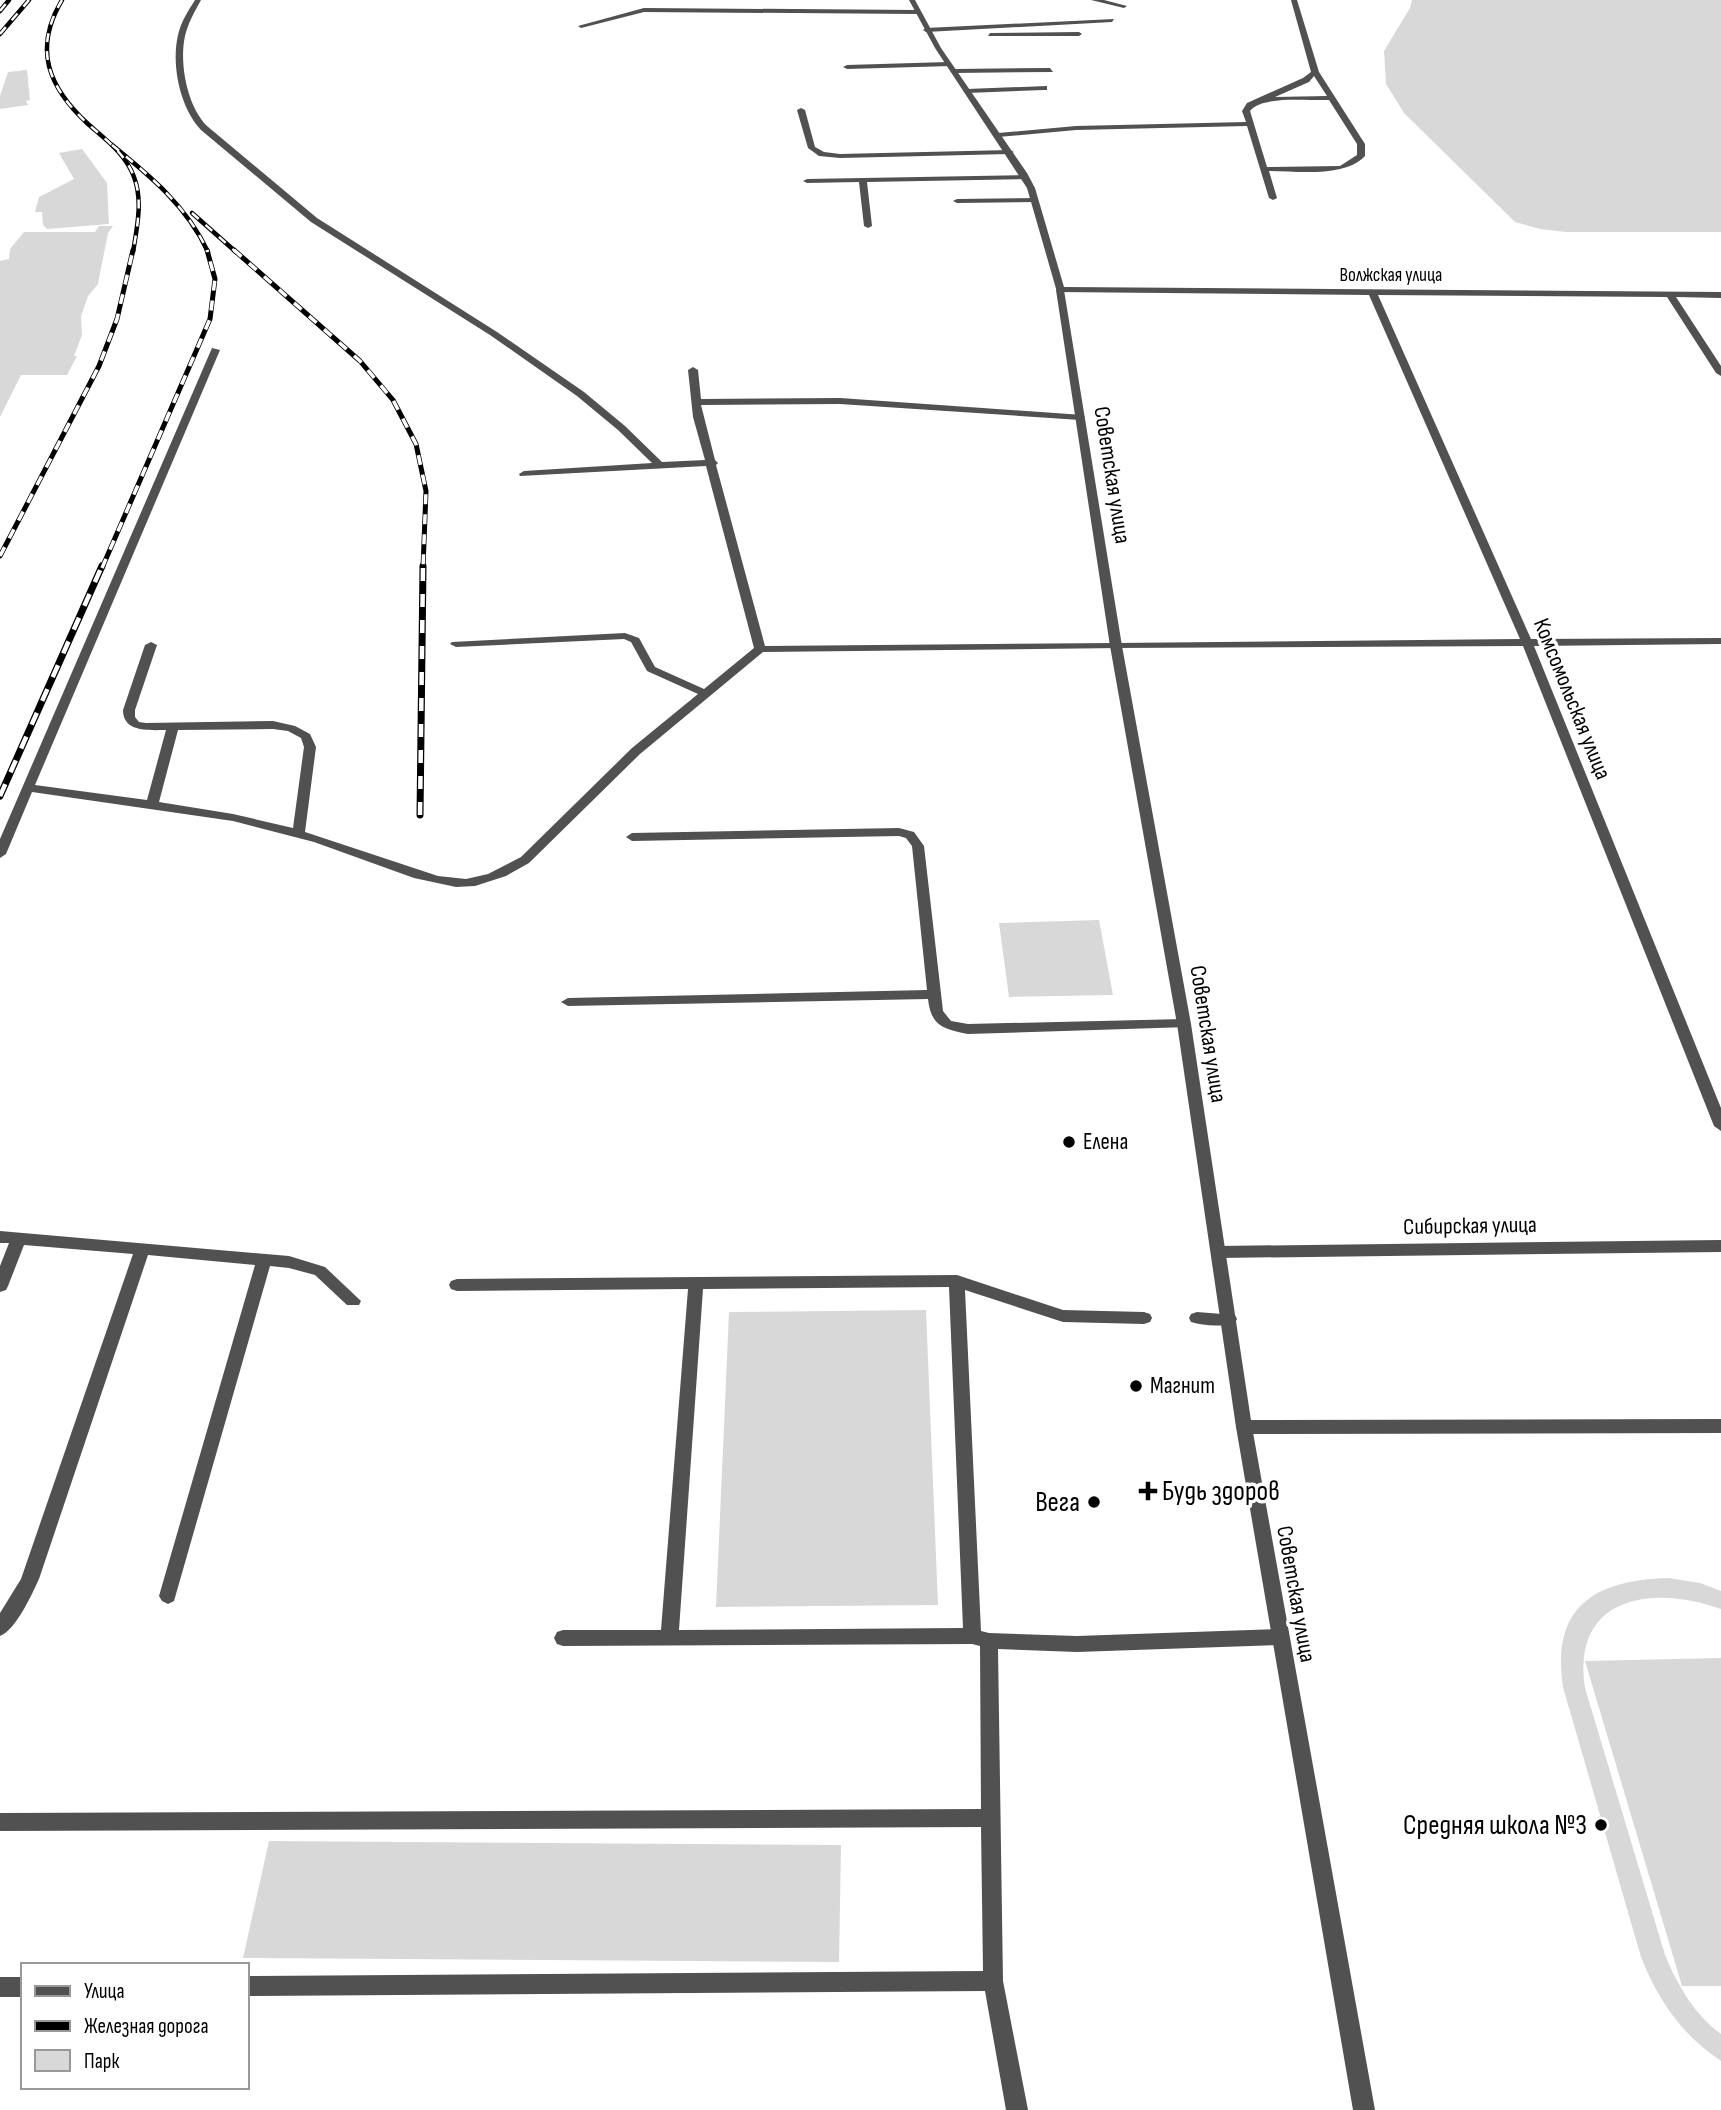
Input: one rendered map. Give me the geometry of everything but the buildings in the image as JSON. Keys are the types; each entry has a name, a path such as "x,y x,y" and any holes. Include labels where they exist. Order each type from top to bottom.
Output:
{"street":[{"path":"198,0 183,27 178,59 187,104 195,119 312,219 525,352 592,402 660,465"},
{"name":"Советская улица","path":"912,0 928,34 1025,177 1060,290 1116,646 1184,1024 1244,1427 1364,2110"},
{"path":"1094,0 1124,6"},
{"path":"1264,169 1341,167 1358,160 1363,152 1361,144 1315,72 1294,0"},
{"path":"581,26 644,10 917,12"},
{"path":"928,34 1066,20 1112,20"},
{"path":"928,34 1079,34"},
{"path":"847,67 948,64"},
{"path":"954,71 1050,70"},
{"path":"1273,198 1247,108 1315,72"},
{"path":"967,90 1044,88"},
{"path":"1263,99 1332,98"},
{"path":"801,110 812,148 828,156 1010,152"},
{"path":"998,135 1076,128 1250,124"},
{"path":"807,181 1025,177"},
{"path":"863,180 868,226"},
{"path":"957,201 1034,200"},
{"name":"Волжская улица","path":"1060,290 1721,295"},
{"name":"Комсомольская улица","path":"1372,292 1527,642 1721,1126"},
{"path":"1670,295 1721,373"},
{"path":"0,854 215,350"},
{"path":"693,370 698,417 713,463 761,649"},
{"path":"696,402 840,401 1080,417"},
{"path":"524,474 713,463"},
{"path":"456,644 625,636 635,640 651,669 706,694"},
{"path":"28,788 245,821 299,833 435,880 459,883 504,874 525,860 636,751 761,649 1721,641"},
{"path":"151,645 129,710 129,718 135,724 146,727 273,725 291,728 306,736 310,747 299,833"},
{"path":"152,806 173,727"},
{"path":"632,837 890,830 910,835 918,846 934,994 940,1019 958,1028 1184,1024"},
{"path":"568,1002 934,994"},
{"path":"0,1237 289,1262 320,1271 353,1301"},
{"path":"0,1286 19,1238"},
{"name":"Сибирская улица","path":"1219,1252 1721,1246"},
{"path":"0,1628 23,1595 30,1579 142,1249"},
{"path":"168,1596 264,1259"},
{"path":"957,1281 991,1818 993,1981 1017,2110"},
{"path":"457,1284 957,1281 1063,1316 1144,1318"},
{"path":"669,1637 696,1283"},
{"path":"1197,1318 1229,1318"},
{"path":"1244,1427 1721,1426"},
{"path":"563,1638 981,1639 1077,1644 1280,1637"},
{"path":"0,1822 991,1818"},
{"path":"248,1986 993,1981"},
{"path":"0,1987 21,1987"}],"green space":[{"path":"1412,0 1721,0 1721,232 1566,232 1515,222 1404,113 1386,84 1384,51"},
{"path":"27,70 30,100 26,101 28,105 0,109 0,96 8,72"},
{"path":"82,149 107,183 109,224 47,229 43,225 42,212 35,212 39,197 74,179 59,153"},
{"path":"99,226 113,226 108,233 98,284 88,296 81,316 82,335 74,356 77,356 67,375 21,375 0,417 0,261 9,259 10,249 24,232 95,232"},
{"path":"1099,920 1113,995 1009,997 999,923"},
{"path":"926,1310 938,1605 716,1607 729,1312"},
{"path":"1669,1578 1700,1583 1721,1591 1721,1609 1695,1601 1669,1598 1644,1599 1622,1605 1604,1616 1591,1633 1584,1657 1585,1688 1665,1955 1688,1999 1703,2018 1721,2034 1721,2061 1694,2040 1663,2002 1641,1957 1563,1687 1561,1659 1564,1636 1572,1617 1584,1603 1600,1592 1620,1584"},
{"path":"1721,1658 1721,1986 1682,1986 1585,1661"},
{"path":"269,1841 841,1845 839,1962 243,1958"}],"railway":[{"path":"0,11 9,0"},
{"path":"0,34 29,0"},
{"path":"62,0 48,35 49,66 63,96 74,110 114,148 130,169 137,186 139,205 133,252"},
{"path":"112,145 154,180 178,206 207,250"},
{"path":"192,213 236,252"},
{"path":"0,556 99,366 117,319 133,250"},
{"path":"102,568 210,319 215,279 207,250"},
{"path":"234,250 360,361 393,400 416,444 426,491 423,568"},
{"path":"0,796 102,566"},
{"path":"420,815 423,566"}],"place":[{"name":"Елена","path":"1069,1142"},
{"name":"Магнит","path":"1136,1386"},
{"name":"Будь здоров","path":"1148,1491"},
{"name":"Вега","path":"1094,1502"},
{"name":"Средняя школа №3","path":"1601,1825"}]}
